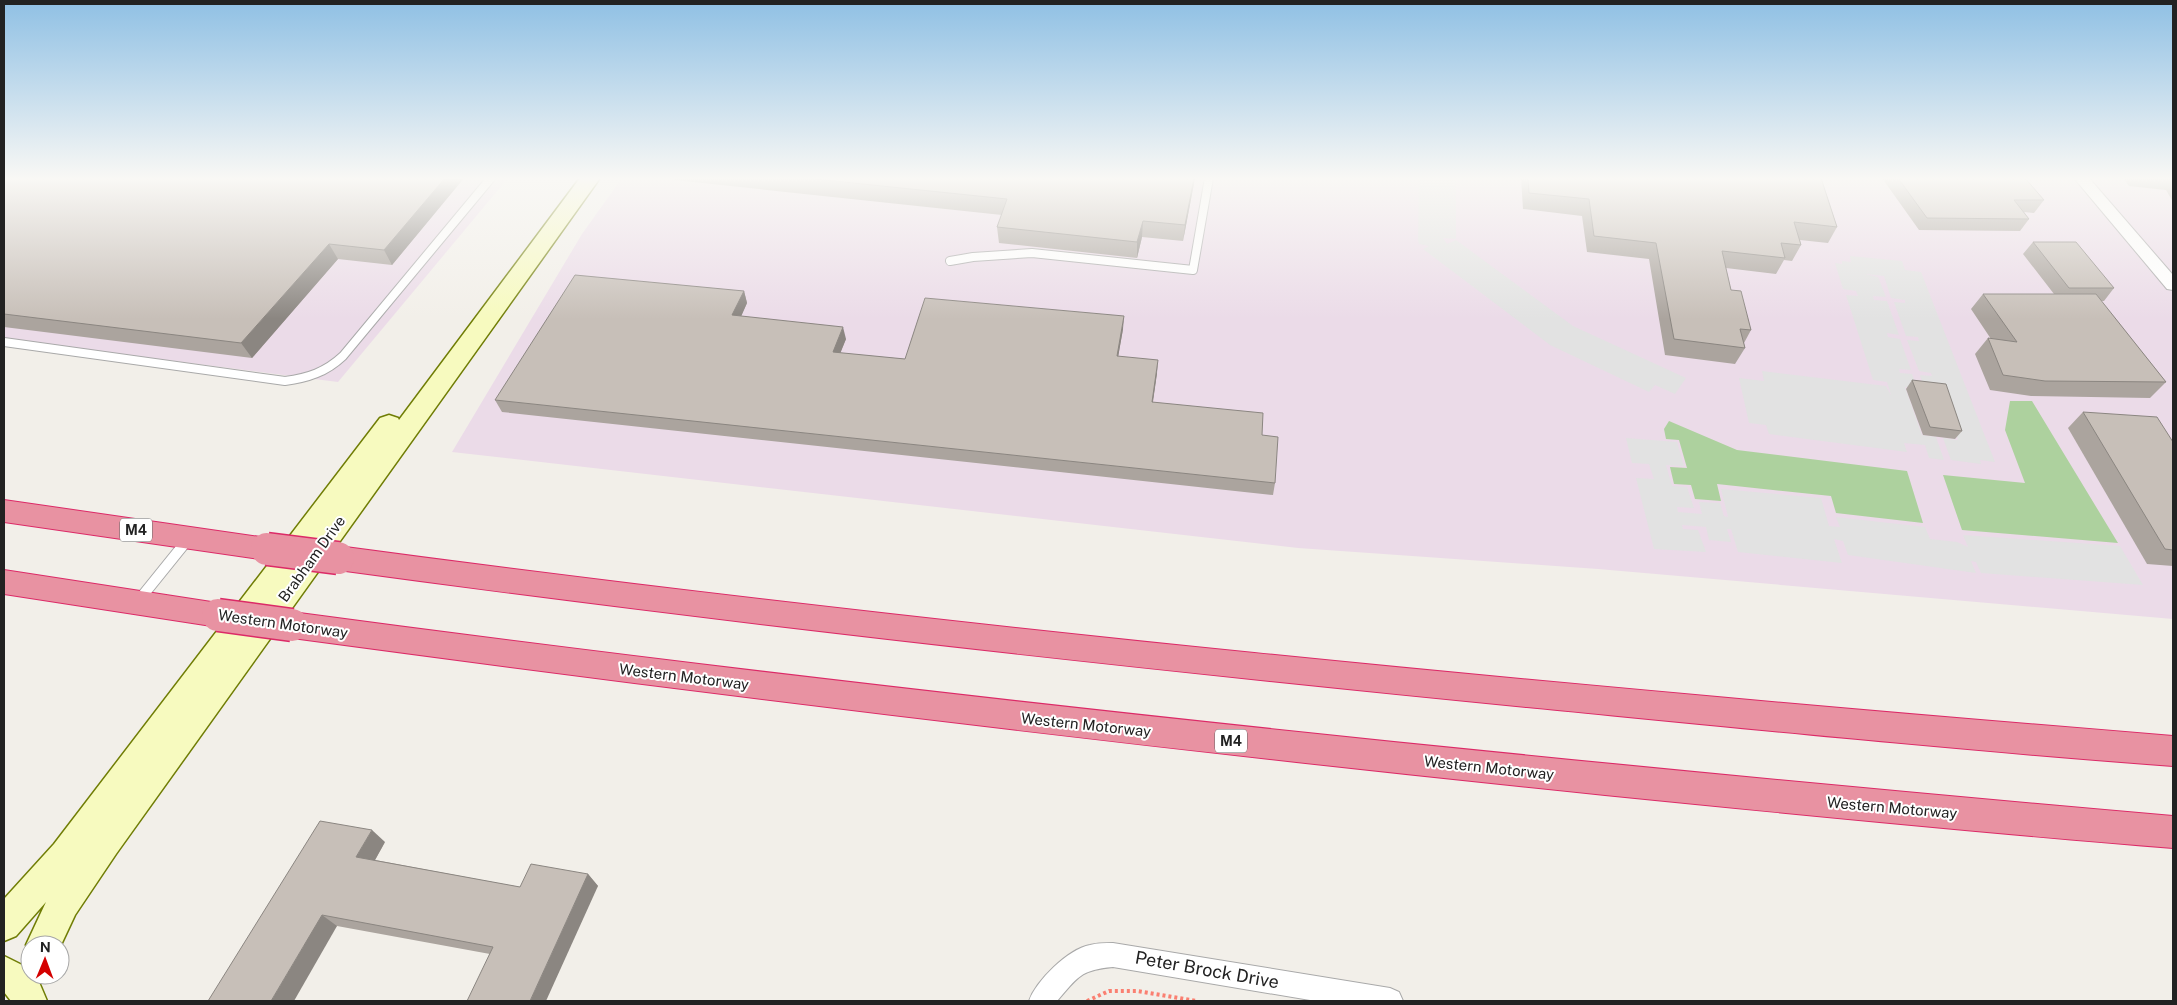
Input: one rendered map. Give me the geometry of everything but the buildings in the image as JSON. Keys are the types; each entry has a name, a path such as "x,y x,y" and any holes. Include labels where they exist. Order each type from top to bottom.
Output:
{"highway":[{"name":"M4","path":"4,511 268,549 737,610 1378,680 2173,751"},
{"name":"Western Motorway","path":"4,582 218,615 773,689 1231,741 1709,791 2173,832"}],"main road":[{"name":"Brabham Drive","path":"4,924 37,890 76,841 537,225"},
{"name":"Brabham Drive","path":"48,935 63,903 104,843 556,225"}],"street":[{"path":"2121,225 2173,285"},
{"name":"Peter Brock Drive","path":"1041,1001 1069,970 1090,957 1114,954 1390,1001"}],"lane":[{"path":"4,342 285,381 312,377 332,367 343,356 452,225"},
{"path":"950,261 974,257 1032,253 1193,270 1201,225"},
{"path":"137,602 189,538"}],"path":[{"path":"1087,1001 1109,991 1128,991 1196,1001"}],"shaded area":[{"path":"4,225 469,225 338,382 4,339"},
{"path":"588,225 2173,225 2173,619 1598,569 1298,548 452,452"},
{"path":"1418,225 1456,225 1456,239 1443,238 1447,244 1456,240 1573,326 1686,378 1675,394 1655,385 1649,392 1550,345 1423,249 1429,246 1419,244"},
{"path":"1850,256 1902,261 1905,270 1921,272 1995,462 1980,460 1981,464 1951,460 1943,438 1958,440 1940,391 1924,389 1920,375 1932,376 1931,373 1919,371 1907,340 1919,341 1918,337 1906,336 1894,302 1905,303 1905,300 1891,298 1884,276 1865,274 1878,277 1886,297 1873,296 1874,300 1887,301 1899,335 1887,333 1888,337 1900,339 1911,370 1899,369 1900,373 1912,374 1917,388 1905,387 1922,435 1936,437 1944,460 1929,458 1925,445 1904,443 1907,452 1769,434 1766,425 1749,423 1739,378 1764,381 1762,371 1886,386 1891,395 1887,382 1873,380 1846,295 1858,296 1856,291 1843,289 1835,263 1842,264 1842,261 1851,262"},
{"path":"1626,438 1677,442 1684,466 1666,465 1672,486 1687,487 1694,508 1677,507 1678,512 1702,514 1699,502 1720,503 1724,516 1728,517 1721,489 1821,498 1829,526 1840,527 1836,517 1925,527 1930,539 1957,542 1968,547 1963,535 2120,546 2143,585 1981,573 1976,562 1971,561 1976,573 1848,555 1843,541 1834,539 1842,563 1738,552 1731,529 1727,529 1731,542 1709,540 1706,527 1682,525 1683,529 1698,530 1706,552 1654,549 1636,478 1654,479 1649,464 1632,463"}],"green space":[{"path":"2010,401 2032,401 2118,543 1962,530 1943,475 2025,483 2005,430"},
{"path":"1669,421 1737,450 1907,471 1923,523 1836,513 1831,496 1717,484 1721,501 1695,499 1691,485 1674,484 1670,467 1687,468 1679,440 1666,439 1664,429"}]}
